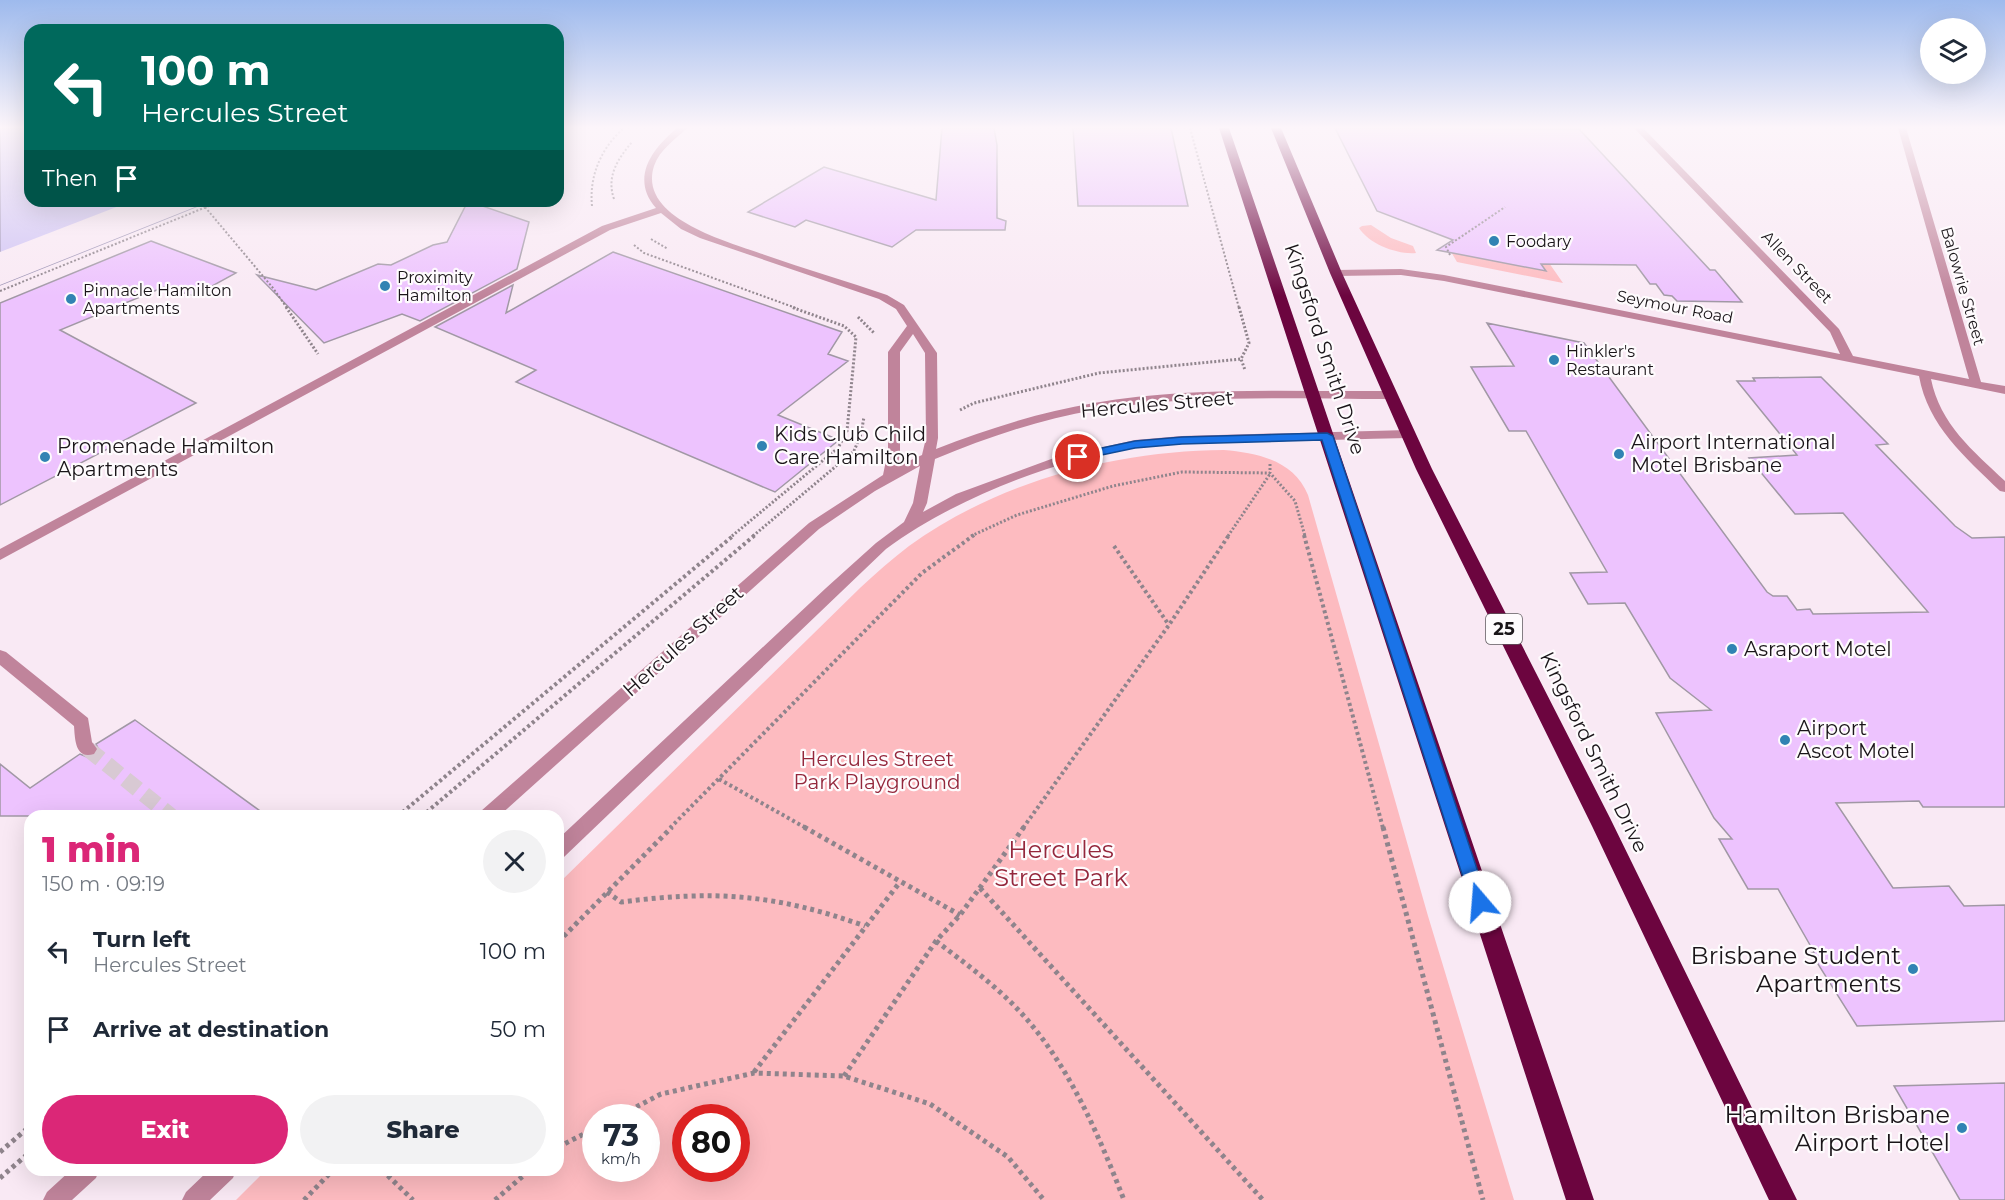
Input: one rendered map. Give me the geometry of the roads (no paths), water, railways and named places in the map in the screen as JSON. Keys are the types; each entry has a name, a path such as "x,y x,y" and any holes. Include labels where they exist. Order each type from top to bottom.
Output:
{"highway":[{"name":"Kingsford Smith Drive","path":"1242,184 1580,1200"},
{"name":"Kingsford Smith Drive","path":"1299,184 1408,434 1597,815 1783,1200"}],"street":[{"path":"0,555 620,222 662,209 652,196 647,184"},
{"name":"Allen Street","path":"1692,184 1835,331 1848,358"},
{"name":"Balowrie Street","path":"1918,184 1976,384"},
{"name":"Hercules Street","path":"662,209 685,227 716,240 883,297 900,307 930,353 933,424 920,503 915,517 908,526"},
{"name":"Seymour Road","path":"1336,273 1401,272 1444,278 2005,390"},
{"path":"888,479 894,451 894,352 912,327"},
{"path":"1924,373 1930,404 1943,426 2002,482"},
{"name":"Hercules Street","path":"494,810 814,526 888,479 929,457 1028,422 1096,406 1171,399 1391,395"},
{"name":"Hercules Street","path":"564,845 831,592 908,526 961,496 1059,461 1135,444 1408,434"},
{"path":"0,656 82,723 84,745 88,749"},
{"path":"55,1200 81,1176"},
{"path":"194,1200 219,1176"}],"tunnel":[{"path":"88,749 164,810"}],"place":[{"name":"Foodary","path":"1494,241"},
{"name":"Proximity Hamilton","path":"385,286"},
{"name":"Pinnacle Hamilton Apartments","path":"71,299"},
{"name":"Hinkler's Restaurant","path":"1554,360"},
{"name":"Kids Club Child Care Hamilton","path":"762,446"},
{"name":"Airport International Motel Brisbane","path":"1619,454"},
{"name":"Promenade Hamilton Apartments","path":"45,457"},
{"name":"Asraport Motel","path":"1732,649"},
{"name":"Airport Ascot Motel","path":"1785,740"},
{"name":"Brisbane Student Apartments","path":"1913,969"},
{"name":"Hamilton Brisbane Airport Hotel","path":"1962,1128"}],"park label":[{"name":"Hercules Street Park Playground","path":"877,770"},
{"name":"Hercules Street Park","path":"1061,863"}]}
